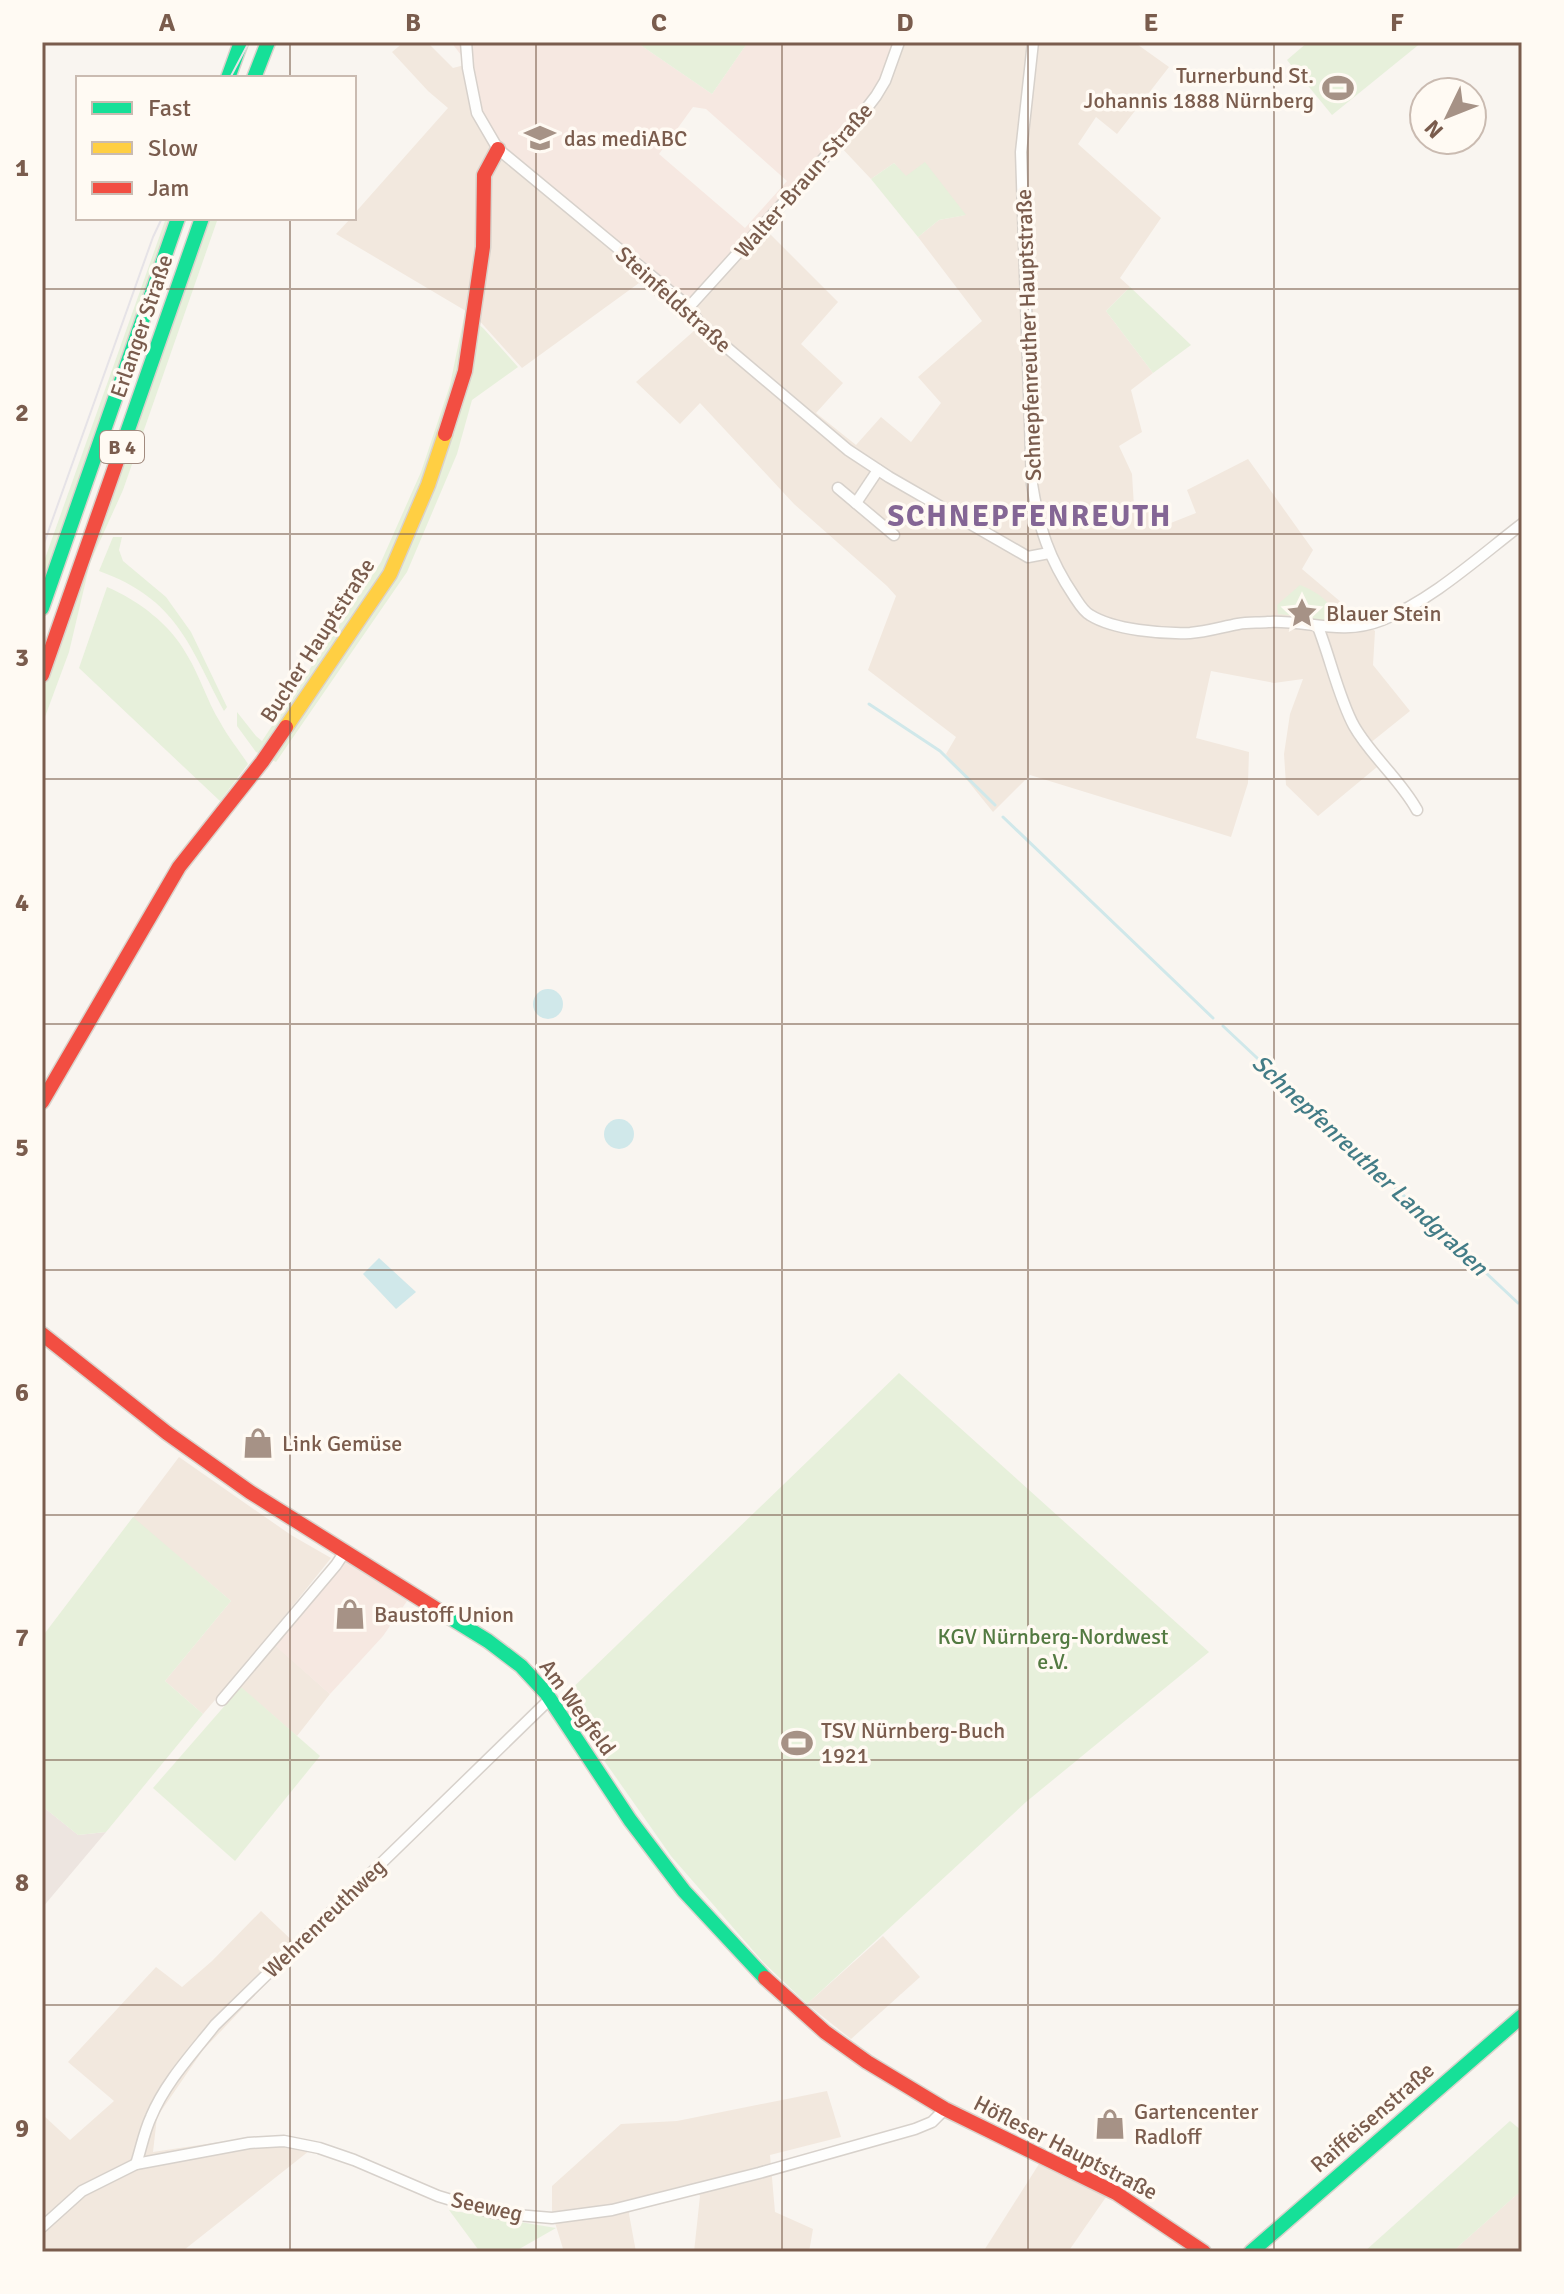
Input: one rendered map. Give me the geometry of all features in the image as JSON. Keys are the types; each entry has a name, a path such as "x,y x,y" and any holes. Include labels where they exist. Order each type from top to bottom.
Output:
{"street":[{"path":"229,76 241,42"},
{"path":"255,76 268,42"},
{"name":"Steinfeldstraße","path":"466,42 468,68 480,118 498,149 689,307 698,321 817,424 878,470 1028,557 1049,553"},
{"name":"Walter-Braun-Straße","path":"689,307 869,106 885,81 899,42"},
{"name":"Schnepfenreuther Hauptstraße","path":"1033,42 1021,152 1023,237 1032,484 1049,553 1089,615 1121,626 1158,633 1194,633 1242,623 1285,621 1318,627"},
{"name":"Bucher Hauptstraße","path":"42,1102 179,867 262,762 390,574 428,485 465,371 483,247 484,175 498,149"},
{"name":"Erlanger Straße","path":"42,608 177,220"},
{"name":"Erlanger Straße","path":"42,675 201,220"},
{"path":"856,503 878,470"},
{"path":"838,488 894,535"},
{"path":"1417,810 1406,791 1355,728 1318,627 1343,628 1381,621 1421,601 1522,524"},
{"name":"Am Wegfeld","path":"42,1334 206,1461 295,1522 501,1650 529,1674 550,1699 643,1839 734,1947 795,2007 832,2038 945,2109"},
{"path":"222,1700 344,1553"},
{"name":"Wehrenreuthweg","path":"136,2164 158,2102 215,2025 550,1699"},
{"name":"Raiffeisenstraße","path":"1251,2252 1522,2016"},
{"name":"Seeweg","path":"42,2227 82,2191 136,2164 249,2143 284,2141 343,2156 438,2196 494,2213 552,2218 612,2210 759,2173 915,2129 932,2122 945,2109"},
{"name":"Höfleser Hauptstraße","path":"945,2109 1116,2193 1204,2252"}],"shaded area":[{"path":"404,42 427,42 453,68 468,64 687,300 764,228 838,302 801,344 843,383 816,413 856,445 881,417 911,442 941,403 918,377 982,321 918,237 939,220 965,215 905,176 894,163 871,179 838,144 903,42 1134,42 1169,67 1117,134 1096,117 1078,144 1161,218 1120,278 1130,287 1106,311 1153,373 1131,390 1142,432 1119,446 1132,474 1134,507 1148,508 1158,528 1196,513 1187,490 1248,459 1313,550 1302,569 1375,631 1373,665 1410,711 1364,748 1377,767 1318,816 1286,785 1284,754 1290,714 1303,679 1274,683 1211,671 1196,738 1249,752 1248,783 1231,837 1030,775 993,812 946,754 956,737 868,670 896,596 794,504 700,403 680,424 636,382 695,330 639,283 522,368 476,317 336,234 349,220 356,220 356,212 448,108 392,52"},
{"path":"451,42 636,42 712,94 748,42 903,42 891,78 764,228 687,300 497,143 480,117 468,64","holes":["693,107 706,109 787,181 745,228 659,154"]},
{"path":"179,1457 291,1535 331,1558 267,1638 330,1694 297,1736 232,1680 203,1714 165,1681 231,1601 133,1518"},
{"path":"346,1560 407,1601 383,1636 330,1694 274,1645"},
{"path":"42,1806 78,1835 106,1832 42,1908"},
{"path":"261,1911 300,1948 203,2050 157,2117 153,2152 260,2136 309,2151 185,2252 42,2252 42,2114 70,2140 114,2101 68,2062 156,1967 182,1987"},
{"path":"883,1936 920,1977 851,2039 807,2004"},
{"path":"827,2091 841,2137 770,2155 775,2212 813,2229 809,2252 694,2252 700,2196 694,2184 632,2200 629,2214 636,2252 564,2252 552,2213 552,2186 621,2124 677,2121"},
{"path":"1039,2164 1106,2197 1068,2252 983,2252"},
{"path":"1522,2190 1522,2252 1452,2252"}],"green space":[{"path":"636,42 748,42 712,94"},
{"name":"Turnerbund St. Johannis 1888 Nürnberg","path":"1308,42 1422,42 1332,115 1287,60"},
{"path":"925,162 966,215 939,220 918,237 871,179 894,163 906,176"},
{"path":"165,220 172,220 42,592 42,567"},
{"path":"208,220 217,220 123,490 90,563 69,652 42,725 42,693"},
{"path":"1130,287 1191,345 1153,373 1106,311"},
{"path":"465,312 518,367 472,400 457,454 407,572 276,762 256,752 237,726 237,712 262,741 381,562 421,472 450,385"},
{"path":"113,537 122,537 119,550 123,561 166,597 191,632 227,707 224,711 190,645 164,610 147,595 99,571"},
{"path":"1300,585 1327,602 1330,618 1322,622 1278,614 1277,605"},
{"path":"107,587 142,606 180,644 223,728 248,764 220,801 79,668"},
{"name":"TSV Nürnberg-Buch 1921","path":"899,1373 1209,1652 1026,1802 807,2004 763,1962 671,1856 561,1699"},
{"path":"133,1517 231,1601 165,1681 203,1714 106,1832 78,1835 42,1806 42,1637"},
{"path":"241,1687 320,1756 235,1861 153,1788"},
{"path":"1510,2121 1522,2131 1522,2190 1452,2252 1364,2252"},
{"path":"449,2210 556,2228 514,2252 480,2252"}],"water":[{"path":"548,989 558,994 563,1004 558,1014 548,1019 538,1014 533,1004 538,994"},
{"path":"619,1119 629,1124 634,1134 629,1144 619,1149 609,1144 604,1134 609,1124"},
{"path":"379,1258 416,1292 396,1309 363,1274"}],"waterway":[{"name":"Schnepfenreuther Landgraben","path":"869,704 940,751 995,805"},
{"name":"Schnepfenreuther Landgraben","path":"1003,817 1213,1018"},
{"name":"Schnepfenreuther Landgraben","path":"1223,1026 1518,1303"}],"tram line":[{"path":"231,76 249,42"},
{"path":"42,549 161,220"}],"traffic: fast":[{"path":"229,76 241,42"},
{"path":"255,76 268,42"},
{"path":"42,608 177,220"},
{"path":"123,444 201,220"},
{"path":"441,1612 521,1666 546,1693 630,1820 684,1891 765,1978"},
{"path":"1251,2252 1522,2016"}],"traffic: slow":[{"path":"286,727 390,574 428,485 445,434"}],"traffic: jam":[{"path":"445,434 465,371 483,247 484,175 498,149"},
{"path":"42,675 123,444"},
{"path":"42,1102 179,867 286,727"},
{"path":"42,1334 167,1433 250,1492 441,1612"},
{"path":"765,1978 825,2032 867,2062 945,2109 1116,2193 1204,2252"}],"place":[{"name":"Turnerbund St. Johannis 1888 Nürnberg","path":"1338,88"},
{"name":"das mediABC","path":"540,138"},
{"name":"Blauer Stein","path":"1302,613"},
{"name":"Link Gemüse","path":"258,1443"},
{"name":"Baustoff Union","path":"350,1614"},
{"name":"TSV Nürnberg-Buch 1921","path":"797,1743"},
{"name":"Gartencenter Radloff","path":"1110,2124"}],"district":[{"name":"SCHNEPFENREUTH","path":"1030,516"}],"park label":[{"name":"KGV Nürnberg-Nordwest e.V.","path":"1053,1648"}]}
